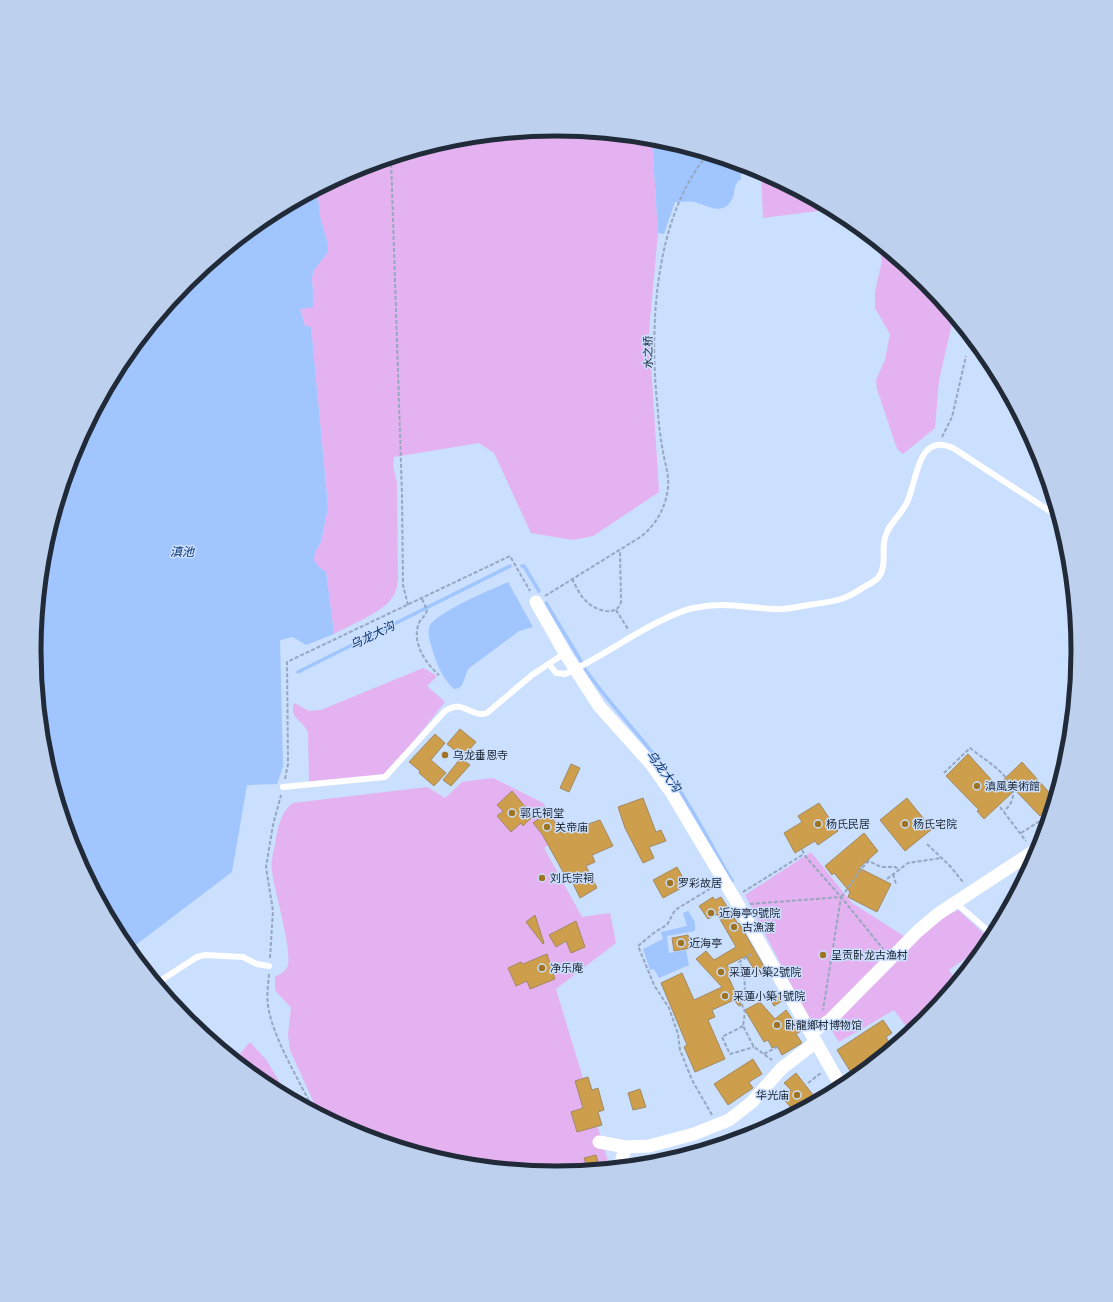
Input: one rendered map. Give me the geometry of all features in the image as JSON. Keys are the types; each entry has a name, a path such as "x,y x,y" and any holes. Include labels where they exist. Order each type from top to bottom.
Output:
{"street":[{"path":"536,602 565,653 599,706 651,764 671,792 723,879 740,899 762,948 816,1034 830,1067 839,1082"},
{"path":"600,1142 626,1147 649,1146 664,1143 717,1125 729,1120 741,1112 782,1068 918,931 938,914 1031,853"},
{"path":"622,1162 626,1147"}],"lane":[{"path":"549,664 553,670 561,674 575,669 632,635 692,608 730,604 789,609 833,602 850,597 877,579 884,562 885,538 908,501 916,469 922,457 935,445 945,445 953,448 1053,513"},
{"path":"283,787 385,777 445,711 455,706 461,706 476,714 481,715 487,713 532,675 565,653"},
{"path":"956,903 989,931"},
{"path":"161,981 197,957 205,954 243,957 257,964 269,966"}],"path":[{"name":"水之桥","path":"536,602 642,536 654,524 662,510 667,496 669,480 659,419 656,389 655,328 659,273 667,238 677,208 688,184 705,158"},
{"path":"391,163 402,496 403,585 408,606"},
{"path":"939,445 952,417 966,356"},
{"path":"572,579 588,603 604,611 616,610 620,606 621,602 620,549"},
{"path":"310,1103 275,1029 269,1012 267,998 273,911 266,867 272,825 288,764 287,662 408,606 510,556 536,602"},
{"path":"422,599 427,610 420,621 418,639 423,657 429,666 439,675"},
{"path":"616,610 632,635"},
{"path":"944,772 970,748 1012,784 1014,789 1014,799 1004,812"},
{"path":"1000,807 1021,833 1034,846"},
{"path":"1021,833 1045,817"},
{"path":"927,844 971,893"},
{"path":"802,850 891,958"},
{"path":"740,899 804,854"},
{"path":"887,879 898,869 908,863 941,858"},
{"path":"816,1034 841,897 852,886 860,869 869,861 881,867 895,867 898,869"},
{"path":"893,873 896,884"},
{"path":"717,1125 692,1080 680,1050 678,1034 669,1008 654,985 638,946 655,932 668,925 675,910 711,890 723,879"},
{"path":"740,899 841,897"},
{"path":"762,948 739,962 744,970 744,990 740,1000 745,1012 743,1026 754,1047 782,1068"},
{"path":"743,1026 722,1037 730,1054 754,1047"},
{"path":"764,1054 777,1047"},
{"path":"808,1083 830,1067"}],"shaded area":[{"path":"556,136 590,137 652,144 658,233 649,331 659,492 593,536 573,540 531,533 494,453 479,443 394,457 393,465 397,483 397,587 388,603 366,618 334,634 326,572 319,567 314,560 315,552 321,542 328,507 311,327 305,326 300,308 314,306 312,279 313,271 328,252 328,244 320,217 318,195 329,189 359,175 391,163 456,145 489,140"},
{"path":"761,178 823,210 763,218"},
{"path":"879,249 921,286 952,322 939,380 935,428 903,454 897,449 877,389 876,380 885,360 890,334 875,308 875,292 882,261"},
{"path":"423,668 437,676 427,686 445,702 389,772 381,775 309,782 308,732 293,713 294,703 309,711 321,710"},
{"path":"493,778 543,803 565,832 544,848 582,917 610,913 616,943 556,989 609,1163 556,1166 489,1162 456,1157 391,1139 359,1127 315,1106 290,1050 288,1034 291,1008 275,990 275,977 287,968 288,961 286,936 272,867 272,859 278,828 283,814 293,803 427,787 445,798 462,782"},
{"path":"811,852 852,903 907,938 837,1007 813,1027 745,895"},
{"path":"958,910 986,935 974,952 949,970 954,978 921,1016 908,1028 894,1010 839,1042 828,1025 939,919"},
{"path":"250,1042 267,1061 283,1087 270,1080 238,1056"}],"water":[{"path":"652,144 690,153 741,170 741,179 735,187 733,198 727,205 719,209 694,202 675,202 664,234 658,233"},
{"name":"滇池","path":"318,195 320,217 328,244 328,252 313,271 312,279 314,307 300,309 305,326 311,327 328,507 321,542 315,552 314,560 319,567 326,572 334,634 306,645 293,637 280,640 283,767 277,784 247,785 232,872 134,946 128,937 110,909 80,848 68,817 51,752 45,718 42,685 42,617 45,584 51,550 68,485 94,423 110,393 128,365 169,311 192,286 217,263 270,222"},
{"path":"508,582 533,627 519,631 468,669 462,685 459,688 454,689 445,678 437,664 429,638 429,628 441,615"},
{"path":"688,911 695,922 695,931 667,936 669,953 686,950 689,965 659,978 654,969 650,970 643,949 663,939 661,932 687,926 683,913"}],"building":[{"path":"460,729 476,742 463,757 447,744"},
{"path":"435,734 445,743 431,760 446,773 434,786 409,762"},
{"path":"968,754 997,786 1022,762 1051,795 1047,809 1040,816 1015,790 984,819 977,811 979,810 946,776"},
{"path":"461,758 470,765 451,786 443,780"},
{"path":"571,764 580,768 569,792 560,788"},
{"name":"郭氏祠堂","path":"512,791 533,816 523,826 521,823 511,832 497,816 503,811 497,805"},
{"path":"643,798 656,832 661,830 666,841 649,847 654,858 643,863 625,828 618,807"},
{"name":"杨氏宅院","path":"907,798 932,829 905,851 880,820"},
{"name":"杨氏民居","path":"819,803 838,831 818,845 815,841 795,853 784,833 802,822 798,816"},
{"path":"548,812 562,833 600,820 613,846 592,855 595,862 586,866 597,888 580,898 570,877 567,879 542,834 533,823"},
{"path":"864,833 878,851 859,868 891,884 877,912 848,897 850,892 834,873 832,875 825,866"},
{"name":"罗彩故居","path":"677,867 687,885 663,898 653,880"},
{"path":"713,897 715,900 721,897 738,924 739,923 766,970 757,975 746,956 727,965 733,972 728,976 741,1005 739,1006 734,1000 712,1010 715,1017 708,1020 725,1059 695,1072 684,1047 687,1045 661,983 682,973 694,1000 722,987 696,959 706,951 714,960 736,947 717,914 708,919 699,906"},
{"path":"535,915 544,943 543,944 526,922"},
{"path":"576,921 585,947 571,953 566,941 556,947 549,935"},
{"name":"近海亭","path":"688,935 691,948 674,951 672,938"},
{"path":"547,954 555,979 530,989 527,981 516,986 508,968 521,962 523,964"},
{"path":"777,992 782,1001 774,1006 769,997"},
{"path":"760,1002 775,1019 786,1010 801,1031 796,1034 802,1043 782,1055 777,1046 772,1048 768,1040 764,1042 745,1010"},
{"path":"883,1020 892,1033 886,1037 890,1044 852,1074 837,1050"},
{"path":"753,1059 762,1074 749,1082 753,1088 728,1105 714,1084"},
{"path":"796,1073 814,1097 803,1103 802,1101 792,1109 782,1097 791,1090 784,1083"},
{"path":"588,1077 592,1090 598,1088 604,1110 598,1112 602,1125 577,1132 571,1112 583,1108 575,1081"},
{"path":"640,1089 646,1107 633,1110 628,1093"},
{"path":"596,1155 599,1164 586,1165 584,1158"}],"waterway":[{"name":"乌龙大沟","path":"298,672 510,566"},
{"name":"乌龙大沟","path":"522,566 524,566 539,591"},
{"name":"乌龙大沟","path":"546,603 581,661"},
{"name":"乌龙大沟","path":"585,669 607,699 643,741 677,786 732,881"}],"place":[{"name":"乌龙垂恩寺","path":"445,755"},
{"name":"滇風美術館","path":"977,786"},
{"name":"郭氏祠堂","path":"512,813"},
{"name":"杨氏民居","path":"818,824"},
{"name":"杨氏宅院","path":"905,824"},
{"name":"关帝庙","path":"547,827"},
{"name":"刘氏宗祠","path":"542,878"},
{"name":"罗彩故居","path":"670,883"},
{"name":"近海亭9號院","path":"711,913"},
{"name":"古漁渡","path":"734,927"},
{"name":"近海亭","path":"681,943"},
{"name":"呈贡卧龙古渔村","path":"823,955"},
{"name":"净乐庵","path":"542,968"},
{"name":"采蓮小築2號院","path":"721,972"},
{"name":"采蓮小築1號院","path":"725,996"},
{"name":"卧龍鄉村博物馆","path":"777,1025"},
{"name":"华光庙","path":"797,1095"}]}
